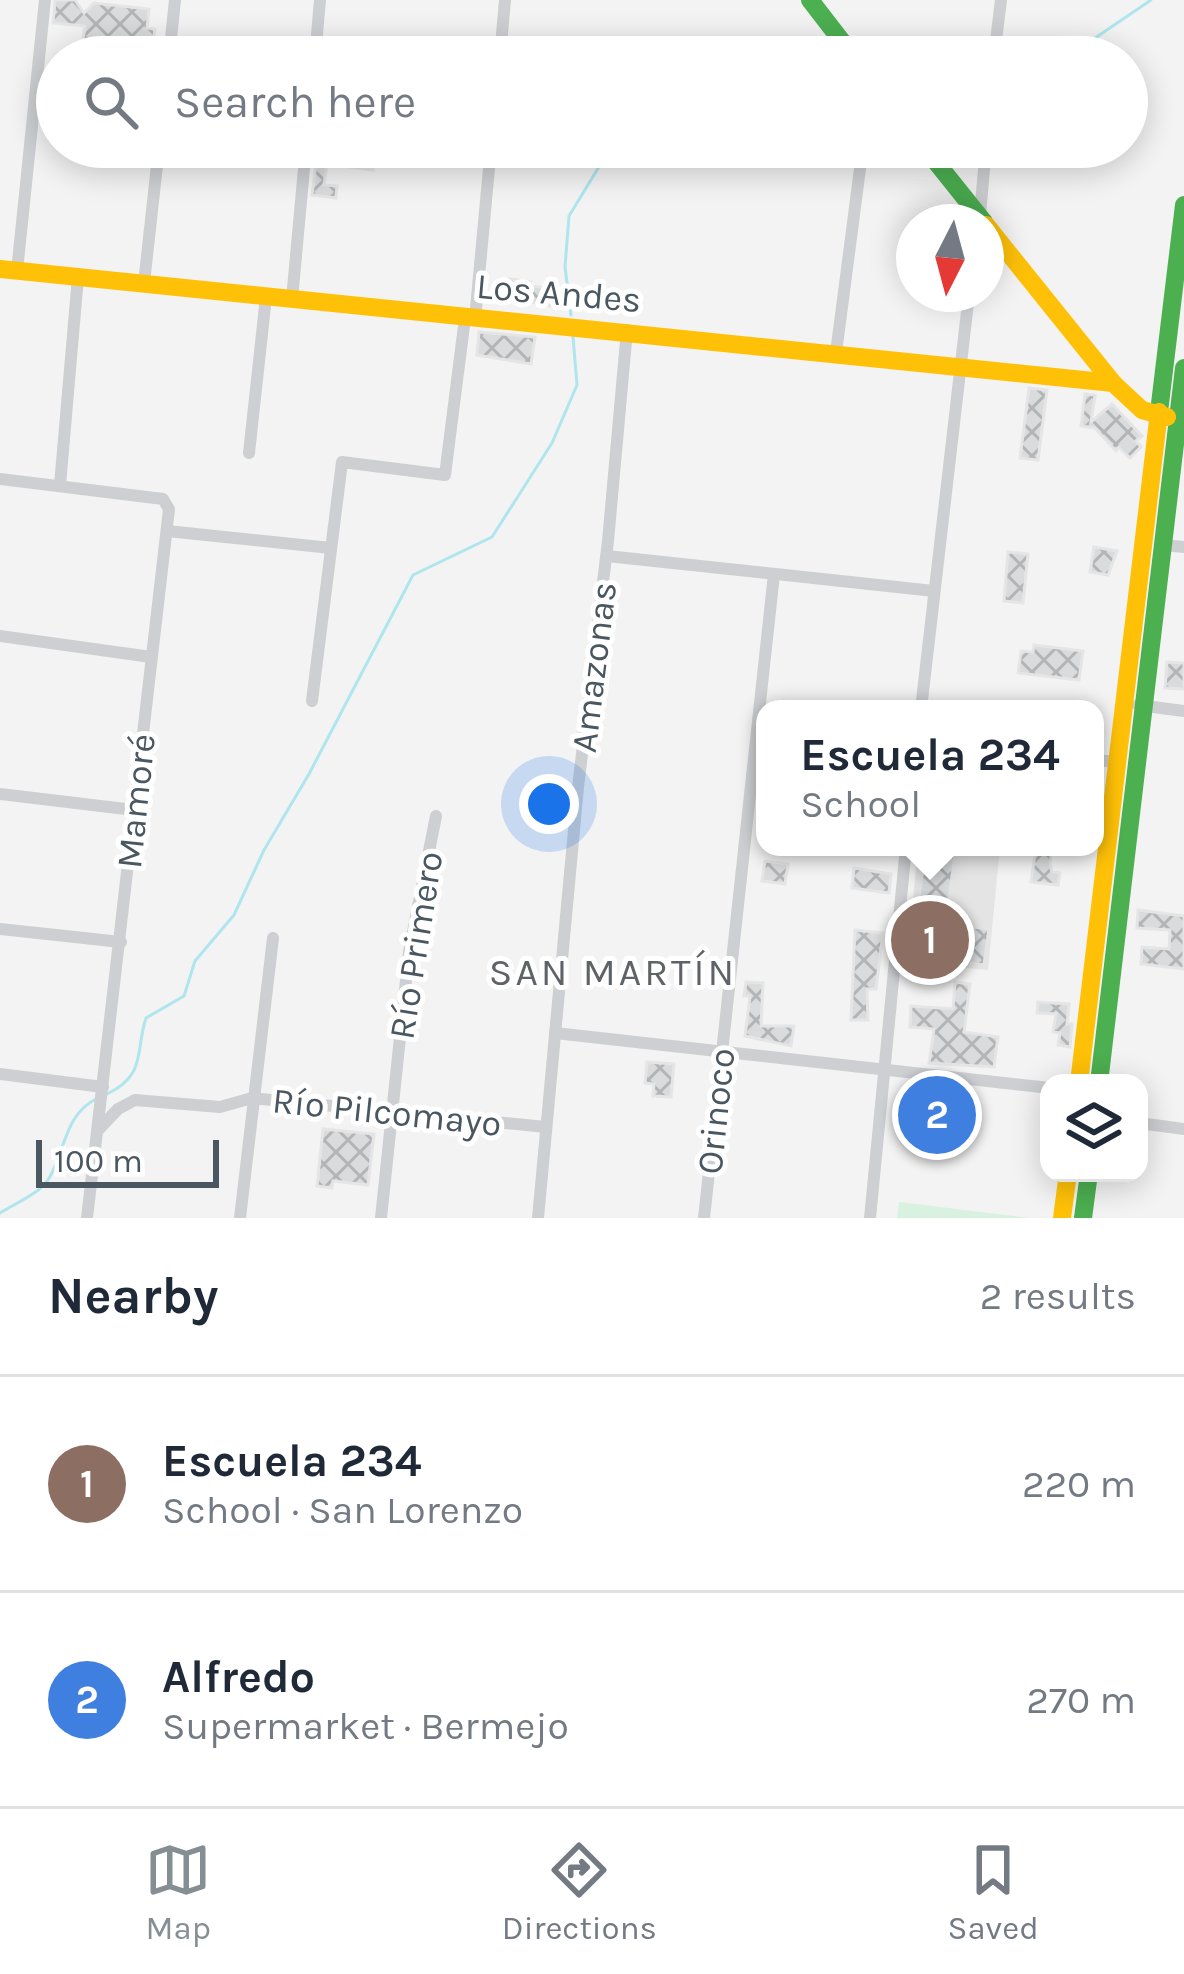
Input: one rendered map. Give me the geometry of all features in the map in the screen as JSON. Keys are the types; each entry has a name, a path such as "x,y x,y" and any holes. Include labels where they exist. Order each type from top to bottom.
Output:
{"main road":[{"path":"810,0 838,36"},
{"path":"940,168 969,204"},
{"path":"1100,1074 1134,704 1168,417 1184,205"},
{"path":"1004,248 1113,383 1142,410 1168,417"},
{"name":"Los Andes","path":"8,270 1113,383"},
{"path":"1079,1074 1117,762 1134,704 1163,545 1168,417 1184,368"},
{"path":"1062,1218 1067,1182"},
{"path":"1083,1218 1088,1182"}],"street":[{"path":"42,36 46,0"},
{"path":"171,36 175,0"},
{"path":"317,36 320,0"},
{"path":"502,36 505,0"},
{"path":"996,36 1000,0"},
{"path":"8,270 36,87"},
{"path":"144,283 157,168"},
{"path":"292,299 304,168"},
{"path":"312,701 342,462 446,475 488,168"},
{"path":"836,353 860,168"},
{"path":"983,204 985,168"},
{"path":"0,479 60,485 78,278"},
{"path":"249,453 266,297"},
{"path":"922,700 966,312"},
{"name":"Amazonas","path":"538,1218 627,330"},
{"name":"Mamoré","path":"60,485 164,499 169,509 87,1218"},
{"path":"166,531 331,548"},
{"path":"1163,545 1184,547"},
{"path":"607,556 934,591"},
{"name":"Orinoco","path":"760,700 774,574"},
{"path":"0,636 151,657"},
{"path":"1134,704 1184,711"},
{"name":"Orinoco","path":"704,1218 756,736"},
{"path":"1104,761 1117,762"},
{"path":"0,794 134,811"},
{"name":"Río Primero","path":"381,1218 409,952 436,816"},
{"path":"870,1218 905,856"},
{"path":"0,929 121,942"},
{"path":"239,1218 273,938"},
{"path":"555,1033 1040,1087"},
{"path":"0,1075 103,1087"},
{"name":"Río Pilcomayo","path":"98,1131 118,1109 135,1100 220,1107 252,1098 546,1126"},
{"path":"1148,1125 1184,1129"}],"shaded area":[{"path":"917,856 999,856 988,970 907,962"}],"green space":[{"path":"899,1202 1030,1218 897,1218"}],"building":[{"path":"55,0 75,0 84,13 94,3 149,9 147,28 155,29 154,36 84,36 85,26 53,23"},
{"path":"315,168 326,168 324,185 337,186 336,198 312,195"},
{"path":"510,279 559,289 557,307 507,298"},
{"path":"479,332 535,337 531,364 477,355"},
{"path":"1029,388 1047,390 1038,460 1020,458"},
{"path":"1085,394 1095,395 1091,422 1112,404 1142,436 1136,441 1141,447 1130,458 1119,447 1116,451 1095,428 1081,426"},
{"path":"1094,547 1117,551 1108,575 1090,572"},
{"path":"1008,552 1028,554 1023,603 1004,601"},
{"path":"1034,645 1083,651 1079,680 1018,673 1021,651 1033,652"},
{"path":"1167,662 1184,663 1184,689 1165,688"},
{"path":"925,856 955,856 944,935 972,939 973,927 989,929 984,965 911,956"},
{"path":"1035,856 1051,856 1052,872 1060,873 1058,885 1031,882"},
{"path":"765,861 788,864 785,884 762,881"},
{"path":"854,868 891,874 889,893 852,888"},
{"path":"1138,910 1184,916 1184,969 1141,964 1142,947 1169,949 1170,930 1137,928"},
{"path":"855,930 883,933 876,989 867,989 868,1020 851,1020"},
{"path":"746,982 763,983 761,1026 794,1026 791,1046 745,1036 750,996 744,996"},
{"path":"955,982 970,984 964,1032 998,1037 994,1067 929,1063 934,1029 910,1027 911,1006 953,1009"},
{"path":"1038,1002 1069,1004 1070,1047 1058,1045 1060,1033 1053,1032 1056,1014 1037,1013"},
{"path":"647,1062 674,1064 671,1097 653,1096 654,1084 645,1083"},
{"path":"323,1129 374,1134 368,1185 333,1181 332,1188 317,1186"}],"waterway":[{"path":"1098,36 1151,0"},
{"path":"571,315 565,267 569,216 598,168"},
{"path":"107,1094 134,1070 146,1018 184,996 195,961 234,915 264,850 413,575 492,537 552,443 577,385 573,337"},
{"path":"0,1213 44,1185 78,1113 98,1098"}],"traffic: fast":[{"path":"810,0 838,36"},
{"path":"941,168 970,204"},
{"path":"1159,412 1184,205"},
{"path":"1100,1074 1184,368"},
{"path":"1083,1218 1088,1182"}],"traffic: slow":[{"path":"1004,247 1113,383 1142,410 1167,417"},
{"path":"0,269 1113,383"},
{"path":"1080,1074 1159,412"},
{"path":"1062,1218 1067,1182"}],"place":[{"name":"Escuela 234","path":"930,940"},
{"name":"Alfredo","path":"937,1115"}],"district":[{"name":"SAN MARTÍN","path":"613,971"}]}
